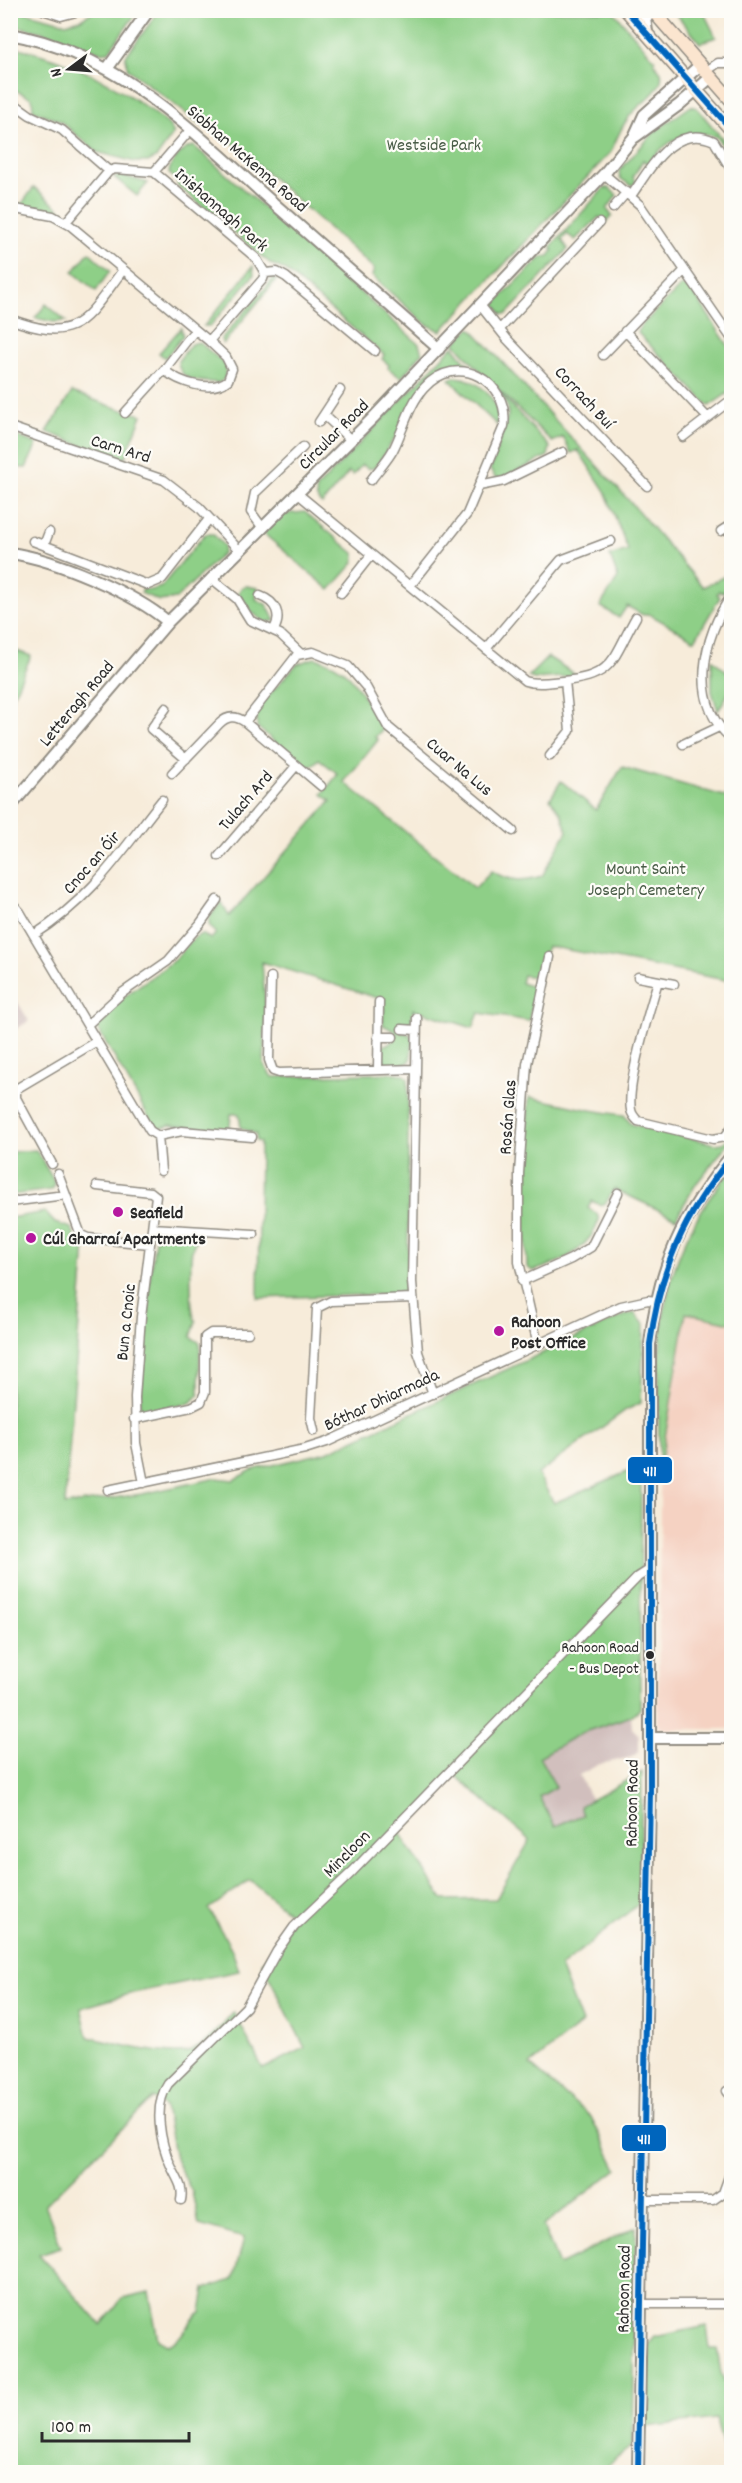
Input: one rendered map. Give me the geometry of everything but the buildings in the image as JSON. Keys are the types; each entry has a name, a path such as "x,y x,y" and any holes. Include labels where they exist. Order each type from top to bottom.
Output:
{"main road":[{"path":"626,10 732,131"},
{"path":"657,12 705,72 732,101"}],"street":[{"path":"43,10 61,16 83,10"},
{"path":"107,69 149,10"},
{"path":"647,32 644,20 657,12"},
{"name":"Siobhan McKenna Road","path":"10,34 51,45 107,69 148,95 191,129 439,349"},
{"path":"705,72 717,63 732,63"},
{"name":"Circular Road","path":"634,137 644,115 687,77 705,72"},
{"name":"Circular Road","path":"168,622 439,349 604,174 634,137 697,89 705,72"},
{"path":"16,105 30,115 62,130 109,171 66,222"},
{"name":"Inishannagh Park","path":"154,172 191,129"},
{"path":"613,208 629,194 663,150 683,141 700,137 714,141 732,171"},
{"name":"Inishannagh Park","path":"109,171 115,168 154,172 256,258 265,273"},
{"path":"604,174 640,205 732,339"},
{"path":"10,208 53,216 66,222 209,341 230,362 232,369 230,377 223,384 213,387 179,381 164,370"},
{"path":"500,329 599,223"},
{"path":"10,319 54,331 77,326 123,270"},
{"path":"603,355 684,271"},
{"path":"209,341 263,279 265,273 277,272 375,351"},
{"name":"Corrach Buí","path":"480,305 647,486"},
{"path":"125,412 164,370 195,330"},
{"path":"625,331 708,417"},
{"path":"371,480 394,448 422,390 443,374 459,369 471,373 491,387 499,397 504,412 502,431 467,514 410,586"},
{"path":"340,390 321,418 351,440"},
{"path":"683,437 727,403"},
{"name":"Carn Ard","path":"10,427 64,447 157,476 184,494 238,549"},
{"path":"262,527 251,512 255,493 303,447"},
{"path":"479,486 504,481 563,452"},
{"path":"297,493 525,681 566,681 590,678 605,670 636,617"},
{"path":"33,542 148,585 162,579 209,519"},
{"path":"721,531 732,524"},
{"path":"44,545 49,532"},
{"path":"486,649 561,560 611,541"},
{"path":"10,553 40,558 72,569 147,607 168,622"},
{"path":"341,593 371,555"},
{"path":"172,773 224,719 235,717 245,722 255,705 300,653 274,630 250,620 237,599 211,578"},
{"path":"260,596 269,600 277,610 279,617 274,630"},
{"path":"731,598 711,632 705,665 706,692 719,727 732,739"},
{"name":"Letteragh Road","path":"10,807 168,622"},
{"name":"Cuar Na Lus","path":"300,653 321,654 348,666 366,687 386,725 513,831"},
{"path":"550,756 570,731 566,681"},
{"path":"166,708 151,729 186,759"},
{"name":"Tulach Ard","path":"245,722 321,786"},
{"path":"683,744 719,727"},
{"name":"Tulach Ard","path":"219,856 296,766"},
{"name":"Cnoc an Óir","path":"34,935 70,910 98,884 162,800"},
{"path":"87,1025 122,993 168,961 217,900"},
{"path":"10,901 34,935 150,1131 158,1136 182,1131 252,1137"},
{"name":"Rosán Glas","path":"537,1345 522,1281 518,1246 519,1173 527,1064 550,957"},
{"path":"271,977 269,1060 273,1071 279,1073 415,1069"},
{"path":"638,977 674,984"},
{"path":"658,981 638,1058 631,1095 632,1114 638,1121 713,1139 725,1137 732,1127"},
{"path":"378,1070 379,1002"},
{"path":"417,1018 413,1298 418,1352 433,1394"},
{"path":"402,1029 416,1030"},
{"path":"378,1037 393,1038"},
{"path":"52,1164 16,1098 16,1089 97,1041"},
{"path":"158,1136 161,1171"},
{"name":"Rahoon Road","path":"638,2472 650,1738 650,1344 656,1301 667,1259 708,1183 732,1155"},
{"path":"58,1174 76,1226 84,1237 150,1244"},
{"name":"Bun a Cnoic","path":"97,1186 151,1192 156,1194 157,1200 138,1346 136,1443 144,1483"},
{"path":"522,1281 571,1259 591,1247 618,1193"},
{"path":"10,1202 65,1195"},
{"path":"152,1228 254,1234"},
{"path":"314,1431 311,1418 317,1308 331,1301 413,1298"},
{"name":"Bóthar Dhiarmada","path":"108,1490 305,1449 327,1442 621,1306 648,1300 656,1301"},
{"path":"135,1419 199,1403 204,1396 205,1336 211,1333 248,1333"},
{"name":"Mincloon","path":"181,2200 182,2187 170,2164 161,2126 160,2095 168,2084 246,2007 277,1951 294,1927 352,1872 638,1577 649,1570"},
{"path":"650,1738 732,1738"},
{"path":"641,2200 713,2200 723,2193 732,2168"},
{"path":"642,2304 732,2304"}],"shaded area":[{"path":"11,991 29,1021 10,1032"},
{"path":"731,1169 731,1729 665,1729 660,1728 658,1722 662,1320 676,1262 686,1237 702,1208"},
{"path":"631,1716 632,1728 639,1735 639,1752 632,1757 600,1764 579,1775 592,1801 580,1806 583,1815 555,1826 539,1796 556,1786 539,1757 581,1733"}],"green space":[{"path":"11,10 66,23 81,19 94,11 138,11 109,51 103,53 42,32 11,25"},
{"name":"Westside Park","path":"159,11 613,11 655,60 654,63 661,72 659,85 626,121 611,152 441,331 426,324 372,276 374,269 371,266 213,125 205,128 128,69 125,57"},
{"path":"677,11 703,11 716,37 700,43 677,15"},
{"path":"11,46 75,67 113,86 150,110 168,124 174,133 157,157 148,162 135,162 97,152 60,121 33,110 32,98 15,90 11,93"},
{"path":"691,106 697,108 731,149 731,160 717,137 697,133 669,143 648,164 643,160 633,177 636,182 634,185 620,178 619,171 654,132"},
{"path":"194,146 419,344 422,353 401,378 388,368 389,365 382,359 384,355 285,270 271,264 177,185 178,183 169,173 172,164 182,152"},
{"path":"120,175 148,183 137,196 114,177"},
{"path":"34,187 63,212 62,214 21,205"},
{"path":"604,188 609,188 617,195 607,209 612,216 607,221 599,217 575,240 567,234 562,240 568,249 507,314 502,314 495,303 542,257 549,256 553,250 551,247"},
{"path":"89,252 110,271 96,291 73,272"},
{"path":"253,266 254,275 210,326 204,326"},
{"path":"273,279 277,279 223,344 221,339"},
{"path":"681,286 690,287 731,350 731,391 709,406 638,333 640,327"},
{"path":"46,304 66,321 54,322 35,318"},
{"path":"181,328 183,336 165,358 159,353"},
{"path":"469,329 472,329 633,505 703,587 731,573 731,581 723,593 719,591 717,594 720,597 695,640 649,614 643,615 627,606 619,618 600,606 618,578 610,556 628,550 605,491 578,450 571,453 563,437 552,442 455,343"},
{"path":"199,342 226,365 225,378 219,383 192,380 179,368 178,361 191,344"},
{"path":"453,346 472,370 456,367 437,373 376,467 369,469 362,465 353,475 349,472 322,504 316,497 317,488"},
{"path":"454,377 471,381 486,392 496,407 497,425 449,379"},
{"path":"72,392 142,415 125,458 88,448 47,432"},
{"path":"499,392 550,447 548,456 505,477 496,479 490,470 508,415 508,408"},
{"path":"11,434 37,444 26,468 11,467"},
{"path":"305,512 355,554 354,563 330,590 263,533 283,514"},
{"path":"205,534 213,534 224,546 223,553 176,599 159,601 141,593 143,589 151,590 161,587"},
{"path":"242,587 258,588 256,599 267,605 275,621 264,622 248,609 238,593"},
{"path":"10,649 31,656 11,701"},
{"path":"548,657 578,676 534,679 528,677"},
{"name":"Mount Saint Joseph Cemetery","path":"315,658 330,663 350,677 383,729 375,737 378,740 344,782 475,888 491,871 516,879 542,876 567,831 561,813 550,799 561,781 596,810 622,767 731,798 731,981 547,946 540,974 534,977 523,975 521,983 531,986 534,991 529,1021 479,1013 473,1028 413,1009 411,1023 400,1025 399,1032 409,1034 413,1041 410,1061 395,1065 386,1063 382,1057 383,1046 395,1040 396,1032 383,1025 384,1000 262,962 266,1012 264,1065 272,1077 395,1073 403,1074 408,1078 408,1285 405,1291 399,1294 258,1298 260,1142 256,1141 256,1134 241,1128 239,1114 231,1114 230,1126 223,1130 170,1125 160,1128 154,1126 98,1029 109,1010 131,991 167,966 194,938 202,934 211,939 216,933 209,925 209,918 221,902 229,916 331,801 322,794 338,774 319,759 312,766 305,767 257,727 257,713 260,705 297,664"},
{"path":"712,659 731,675 731,689 718,711 712,692"},
{"path":"529,1097 624,1115 631,1124 715,1144 723,1143 731,1136 731,1140 696,1184 676,1218 614,1189 606,1203 600,1205 592,1201 588,1208 597,1214 599,1220 595,1230 582,1247 554,1264 533,1271 527,1267 524,1185"},
{"path":"36,1150 54,1181 54,1187 51,1190 11,1195 11,1152"},
{"path":"731,1169 731,1323 686,1313 659,1473 660,1350 664,1314 672,1278 685,1242 704,1206"},
{"path":"45,1212 55,1223 72,1228 77,1244 85,1245 65,1505 142,1494 217,1478 233,1480 252,1470 327,1452 623,1316 635,1313 644,1324 641,1403 626,1410 538,1474 554,1503 641,1466 640,1709 631,1716 581,1733 539,1757 556,1787 539,1797 555,1826 583,1815 580,1806 642,1772 640,1903 560,1967 582,2023 530,2065 591,2117 617,2169 543,2226 559,2265 636,2227 633,2445 599,2472 11,2472 10,1218","holes":["454,1774 530,1840 496,1899 443,1900 398,1830 428,1804","250,1880 294,1917 262,1963 305,2048 263,2069 234,2012 205,2042 184,2053 157,2052 88,2037 81,2008 133,1993 239,1971 232,1950 209,1909","153,2098 165,2107 175,2159 192,2192 199,2225 244,2238 233,2280 205,2288 201,2313 191,2321 173,2343 167,2345 158,2340 149,2292 123,2298 101,2325 39,2254 61,2247 45,2205"]},
{"path":"166,1234 195,1234 197,1237 191,1256 192,1299 196,1321 191,1337 200,1343 199,1395 190,1403 146,1412 140,1407 145,1316 155,1239"},
{"path":"707,2326 710,2349 717,2349 721,2373 731,2398 731,2472 729,2472 716,2419 646,2427 648,2345 655,2337"}],"transit line":[{"name":"411","path":"626,10 732,130"},
{"name":"411","path":"638,2472 650,1792 650,1344 660,1291 677,1244 700,1200 732,1156"}],"place":[{"name":"Seafield","path":"118,1212"},
{"name":"Cúl Gharraí Apartments","path":"31,1238"},
{"name":"Rahoon Post Office","path":"499,1331"},
{"name":"Rahoon Road - Bus Depot","path":"650,1655"}]}
